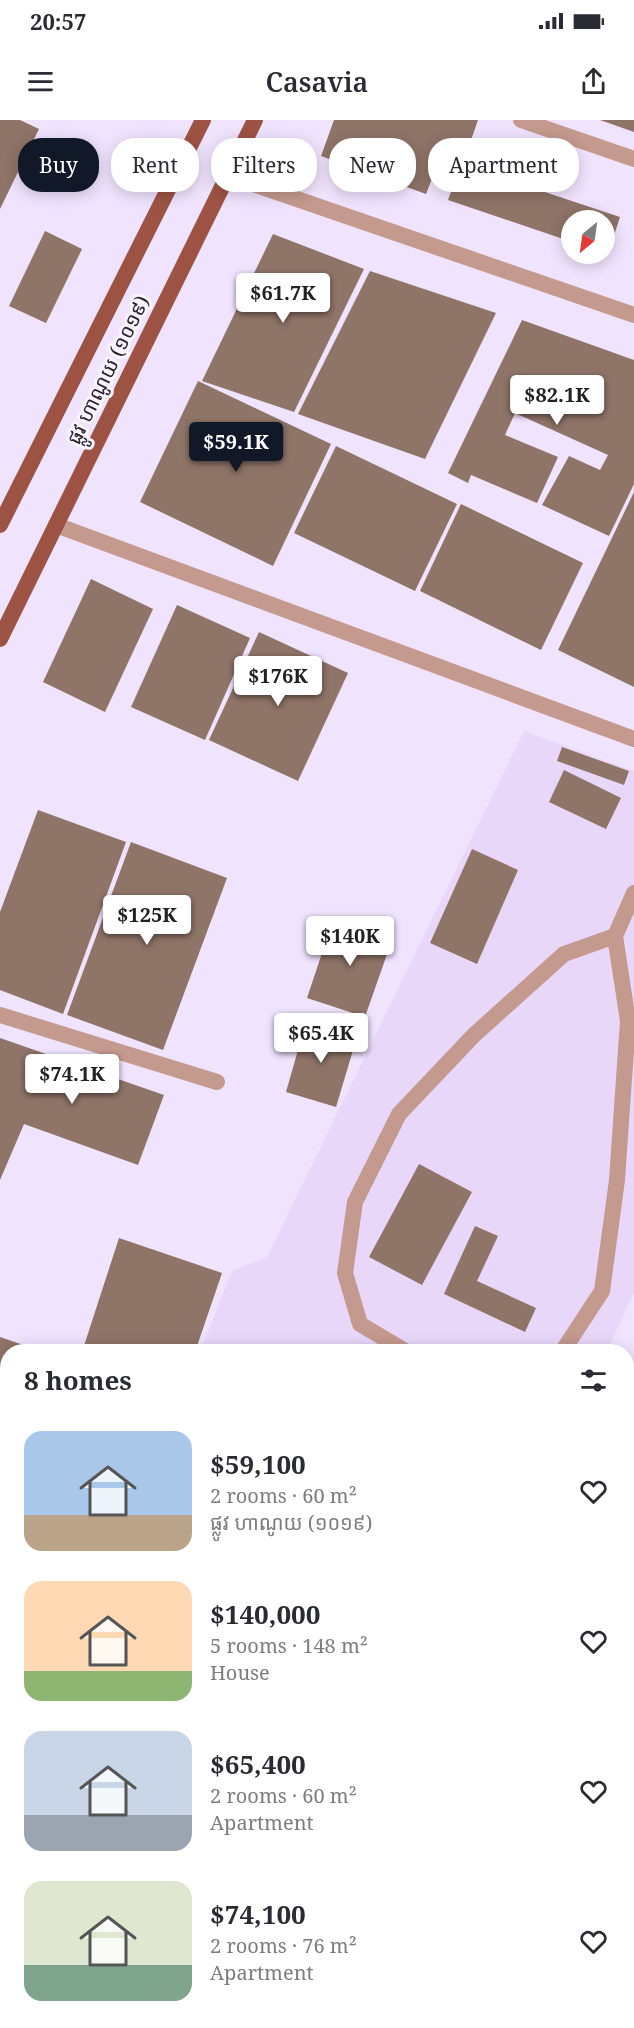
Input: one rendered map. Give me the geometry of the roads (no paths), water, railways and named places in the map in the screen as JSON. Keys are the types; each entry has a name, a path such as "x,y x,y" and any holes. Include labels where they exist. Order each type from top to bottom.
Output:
{"main road":[{"name":"ផ្លូវ ហាណូយ (១០១៩)","path":"0,525 203,120"},
{"name":"ផ្លូវ ហាណូយ (១០១៩)","path":"246,138 255,120"},
{"name":"ផ្លូវ ហាណូយ (១០១៩)","path":"0,639 219,192"}],"street":[{"path":"521,120 634,159"},
{"path":"276,192 634,315"},
{"path":"56,525 634,739"},
{"path":"567,1344 602,1291 616,1180 628,1021 615,936 634,893"},
{"path":"394,1344 360,1324 345,1273 355,1202 399,1114 474,1035 564,954 615,936"},
{"path":"0,1015 217,1082"}]}
